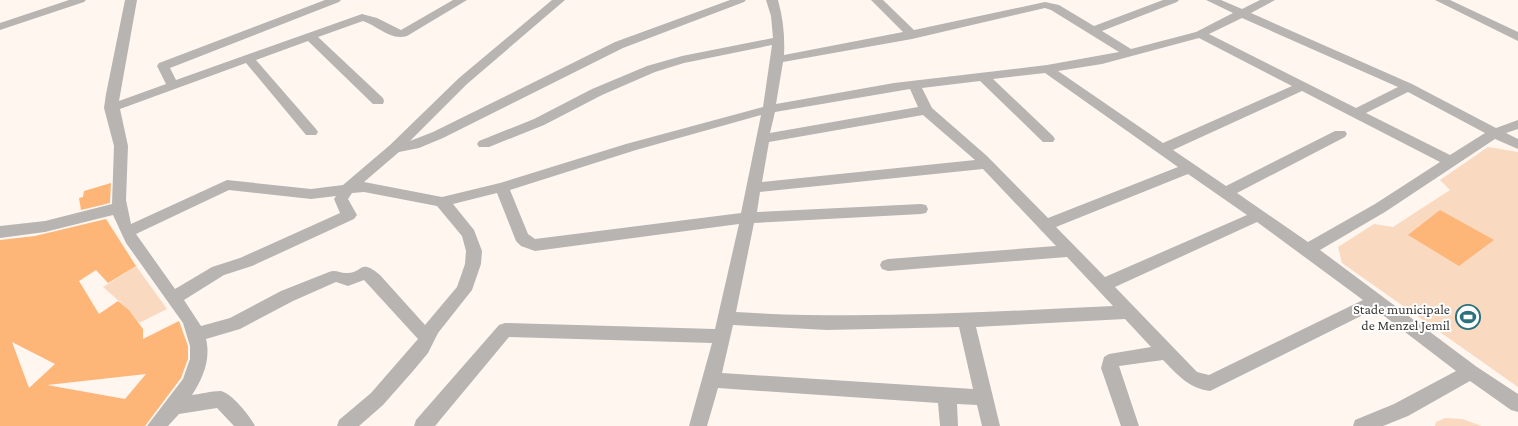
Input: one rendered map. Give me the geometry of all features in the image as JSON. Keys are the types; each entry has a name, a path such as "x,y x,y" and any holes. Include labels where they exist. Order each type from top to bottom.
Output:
{"street":[{"path":"0,27 80,0"},
{"path":"131,0 114,81 111,108 121,144 118,208 127,232 187,314 197,334 199,358 195,374 176,406 156,426"},
{"path":"173,86 163,66 334,0"},
{"path":"111,108 362,17 371,18 395,33 402,35 461,0"},
{"path":"174,298 218,271 246,262 349,215 341,199 347,189 395,148 463,81 559,0"},
{"path":"395,148 414,145 438,135 638,36 740,0"},
{"path":"698,426 712,380 722,336 748,218 769,108 778,40 778,22 772,0"},
{"path":"877,0 912,35"},
{"path":"1091,31 1173,0"},
{"path":"1212,0 1408,87 1518,145"},
{"path":"127,232 227,185 311,194 364,187 442,202 502,188 640,144 769,108 914,84 1083,64 1129,53 1200,34 1269,0"},
{"path":"1441,0 1518,37"},
{"path":"776,60 912,35 1045,6 1055,7 1129,53"},
{"path":"1200,34 1452,162"},
{"path":"310,36 378,101"},
{"path":"484,144 539,122 597,92 651,69 778,40"},
{"path":"249,59 311,132"},
{"path":"1047,69 1308,250 1471,372 1518,404"},
{"path":"982,76 1048,139"},
{"path":"914,84 926,110 986,164 1072,251 1191,377 1200,382 1210,383 1376,301"},
{"path":"1162,149 1302,86"},
{"path":"1356,113 1408,87"},
{"path":"762,138 926,110"},
{"path":"1308,250 1380,208 1494,133 1518,124"},
{"path":"1225,193 1340,134"},
{"path":"754,188 986,164"},
{"path":"1046,225 1189,168"},
{"path":"502,188 521,237 526,242 535,245 652,227 748,218 921,209"},
{"path":"346,426 377,400 408,366 422,348 427,336 439,319 464,290 473,264 472,240 452,212 442,202"},
{"path":"0,232 19,232 51,226 118,208"},
{"path":"1104,285 1258,216"},
{"path":"888,265 1072,251"},
{"path":"197,334 234,324 287,296 335,276 348,280 366,272 381,284 404,314 427,336"},
{"path":"726,318 823,324 1129,312"},
{"path":"966,319 991,426"},
{"path":"423,426 505,330 722,336"},
{"path":"1130,426 1110,368 1110,362 1115,359 1168,352"},
{"path":"1362,426 1401,410 1471,372"},
{"path":"712,380 985,398"},
{"path":"947,395 949,426"},
{"path":"176,406 221,399 246,426"}],"shaded area":[{"name":"Stade municipale de Menzel Jemil","path":"1488,147 1518,152 1518,387 1342,263 1338,247 1374,224 1393,227 1450,190 1440,180"},
{"path":"136,266 167,309 139,323 129,310 103,287"},
{"path":"1445,418 1462,419 1482,426 1435,426 1436,422"}],"building":[{"path":"111,183 110,203 81,210 79,198 83,197 84,191"},
{"path":"1440,210 1494,240 1459,266 1408,235"},
{"path":"106,219 136,266 108,283 96,270 79,281 99,314 118,301 129,310 143,329 143,339 179,321 188,346 188,359 181,378 145,426 0,426 0,240 35,236","holes":["12,342 55,364 29,388","146,374 125,399 47,385"]}],"place":[{"name":"Stade municipale de Menzel Jemil","path":"1468,317"}]}
